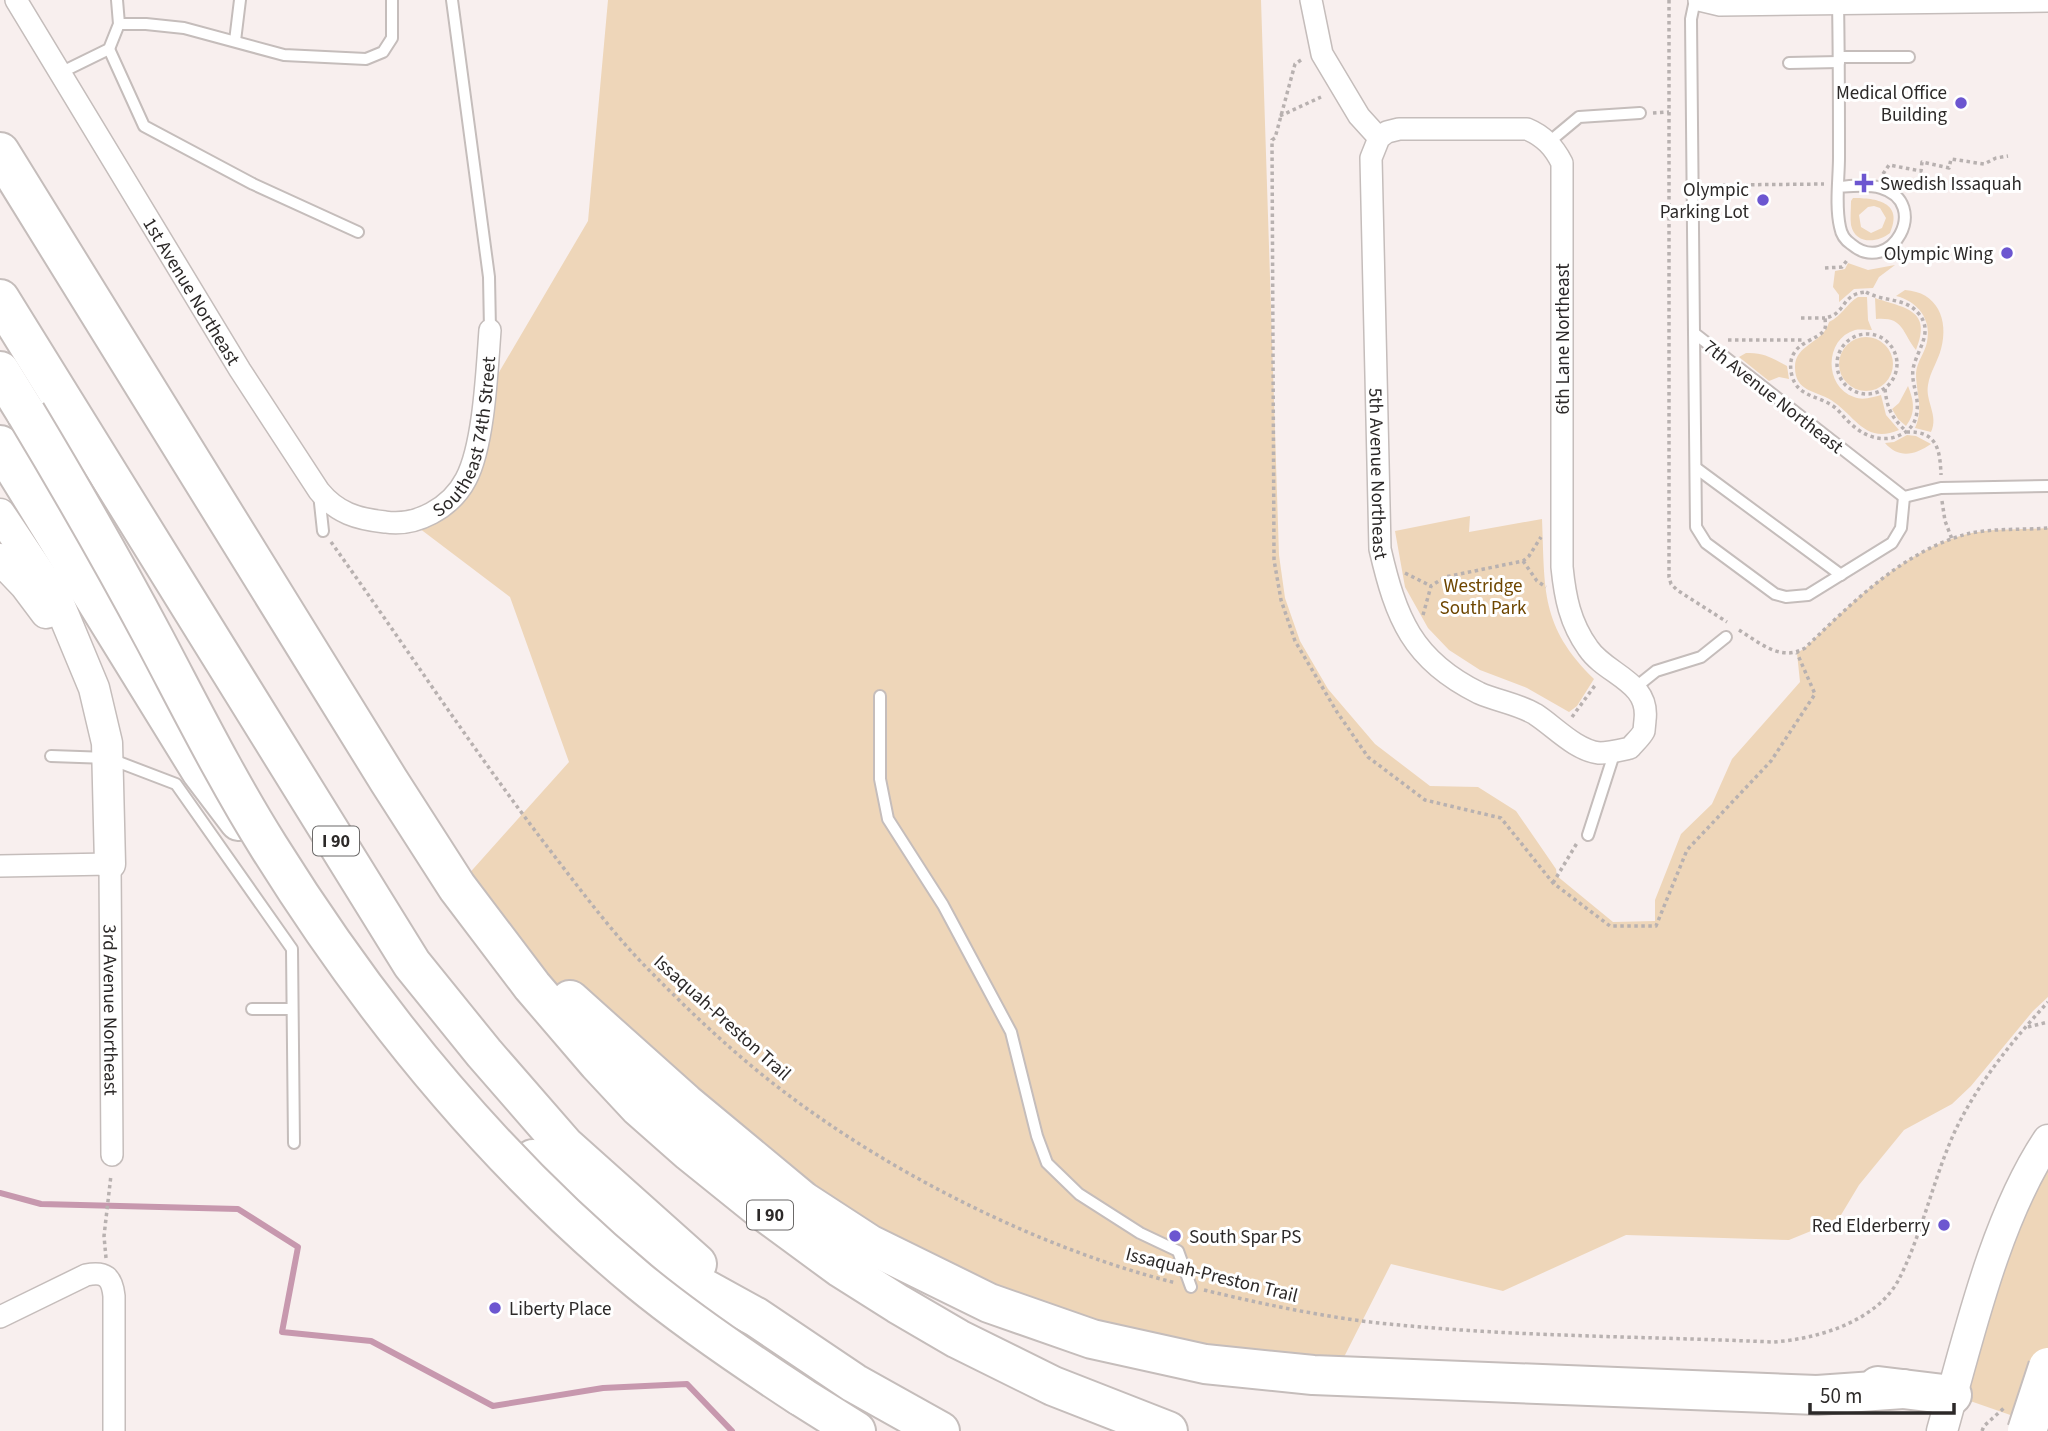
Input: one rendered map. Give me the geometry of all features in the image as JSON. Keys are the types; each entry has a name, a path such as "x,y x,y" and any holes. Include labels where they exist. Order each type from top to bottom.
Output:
{"highway":[{"name":"I 90","path":"0,152 457,887 532,986 598,1063 639,1107 690,1152 762,1210 841,1268 958,1339 1053,1386 1168,1431"},
{"name":"I 90","path":"0,299 412,964 484,1053 565,1146 756,1317 854,1383 940,1431"},
{"path":"0,371 94,528 224,771 269,848 351,971 407,1044 499,1150 601,1248 683,1315 800,1396 856,1431"},
{"path":"0,445 201,771 366,981 475,1103 556,1182 656,1262 756,1317"},
{"path":"457,887 575,1004 685,1103 757,1161 916,1256 984,1287 1068,1316 1168,1341 1281,1356 1809,1380 1952,1395"},
{"path":"2026,1431 2048,1367"}],"street":[{"name":"1st Avenue Northeast","path":"16,0 240,370 319,491 330,505 347,514 394,524 411,522"},
{"path":"1311,0 1322,54 1359,116 1379,138 1387,132 1399,129 1527,129 1549,142"},
{"path":"1697,0 1720,5 2048,1"},
{"name":"5th Avenue Northeast","path":"1379,138 1371,158 1380,549 1391,594 1411,638 1426,656 1451,678 1481,694 1533,713 1574,743 1597,753 1615,751"},
{"name":"6th Lane Northeast","path":"1549,142 1562,163 1564,588 1569,612 1578,634 1590,652 1636,687"},
{"name":"Southeast 74th Street","path":"411,522 436,511 455,495 466,478 475,451 485,396 490,331"},
{"path":"0,514 57,599 100,710 108,758 110,864 0,866"},
{"path":"0,559 25,585 82,660"},
{"path":"1615,751 1630,748 1644,730 1647,710 1636,687"},
{"name":"3rd Avenue Northeast","path":"110,864 112,1155"},
{"path":"1942,1431 1984,1285 2008,1217 2028,1172 2048,1140"},
{"path":"0,1317 86,1275 96,1273 107,1277 112,1284 114,1296 114,1431"}],"lane":[{"path":"60,73 109,49 119,24 117,0"},
{"path":"235,41 240,0"},
{"path":"119,24 176,27 284,55 366,59 383,52 392,38 392,0"},
{"path":"452,0 489,277 490,331"},
{"name":"7th Avenue Northeast","path":"1697,0 1691,19 1694,334 1904,497"},
{"path":"1838,2 1839,187 1840,227 1844,238 1863,251 1874,252 1893,244 1900,237 1904,227 1903,206 1897,197 1879,187 1839,187"},
{"path":"109,49 144,127 253,184 358,232"},
{"path":"1789,63 1909,57"},
{"path":"1549,142 1579,117 1640,113"},
{"path":"1694,334 1696,527 1706,543 1776,594 1786,597 1808,595 1892,543 1901,528 1904,497 1941,488 2048,486"},
{"path":"1696,468 1841,575"},
{"path":"319,491 323,531"},
{"path":"1636,687 1656,671 1701,657 1726,637"},
{"path":"880,696 880,779 888,819 943,905 1011,1032 1037,1136 1047,1163 1080,1194 1140,1233 1178,1251 1191,1287"},
{"path":"1588,835 1615,751"},
{"path":"51,756 108,758 176,784 292,949 294,1143"},
{"path":"252,1009 292,1009"}],"path":[{"path":"1668,0 1669,577 1676,590 1768,649 1788,654 1797,653 1857,597 1889,573 1952,539 1970,533 2048,528"},
{"path":"1301,60 1295,64 1275,138 1272,140 1274,560 1281,600 1295,641 1337,712 1368,757 1425,800 1501,818 1553,883 1610,926 1656,926 1687,850 1771,761 1815,694 1797,653"},
{"path":"1280,116 1321,97"},
{"path":"1884,174 1889,164 1921,171 1922,162 1949,168 1951,159 1984,163 2008,156"},
{"path":"1723,185 1824,184"},
{"path":"1825,268 1842,267 1848,259"},
{"path":"1801,317 1834,316 1849,297 1855,293 1866,292 1902,301 1919,314 1926,331 1913,368 1917,398 1916,417 1907,432"},
{"path":"1825,318 1825,328 1806,340 1797,350 1791,366 1800,391 1829,403 1852,425 1868,435 1881,439 1920,431 1931,437 1938,448 1943,513 1952,539"},
{"path":"1885,389 1875,394 1855,393 1840,379 1836,359 1846,341 1855,336 1871,334 1884,339 1891,346 1896,355 1896,373 1885,389 1887,407 1892,417 1907,432"},
{"path":"1724,340 1806,340"},
{"name":"Issaquah-Preston Trail","path":"323,531 475,750 596,909 643,964 712,1032 787,1094 879,1156 955,1198 1061,1245 1150,1276 1191,1287 1371,1322 1773,1342 1824,1333 1873,1308 1898,1281 1942,1162 1960,1123 1983,1082 2006,1050 2048,1002"},
{"path":"1418,618 1422,616 1431,586 1445,577 1523,561 1546,532"},
{"path":"1523,561 1537,582 1547,587"},
{"path":"1397,569 1431,586"},
{"path":"1572,718 1599,679"},
{"path":"1553,883 1576,844 1588,835"},
{"path":"2026,1028 2048,1022"},
{"path":"107,1277 104,1236 112,1155"}],"green space":[{"path":"608,0 1261,0 1279,555 1285,598 1300,641 1328,689 1375,744 1430,786 1478,787 1516,811 1556,869 1557,876 1613,922 1655,921 1655,900 1681,834 1712,804 1732,759 1800,682 1797,653 1840,614 1879,580 1921,552 1944,542 1976,532 2048,528 2048,997 2033,1011 1971,1086 1952,1104 1904,1130 1859,1185 1838,1220 1789,1240 1626,1235 1503,1291 1391,1264 1343,1359 1244,1353 1068,1316 877,1235 575,1004 457,887 569,762 510,597 411,522 455,495 485,396 588,221"},
{"path":"1853,198 1862,198 1879,201 1891,208 1893,223 1890,233 1873,240 1857,236 1851,225","holes":["1868,207 1880,208 1886,218 1882,228 1871,233 1861,227 1859,215"]},
{"path":"1848,263 1868,270 1895,265 1879,277 1873,288 1854,289 1839,302 1839,295 1833,287 1835,271 1845,269"},
{"path":"1905,290 1916,292 1933,302 1942,318 1941,349 1928,385 1933,414 1931,432 1915,428 1919,408 1916,373 1927,342 1927,326 1916,307 1904,298 1896,296"},
{"path":"1858,297 1867,297 1868,320 1872,330 1855,330 1845,335 1833,353 1833,374 1844,392 1854,397 1864,399 1881,395 1886,415 1899,430 1887,434 1877,434 1861,426 1831,400 1802,386 1796,375 1796,359 1800,353 1822,335 1829,322"},
{"path":"1875,298 1905,308 1918,318 1921,326 1916,350 1897,323 1876,319"},
{"path":"1866,337 1885,345 1893,364 1885,383 1866,391 1847,383 1839,364 1847,345"},
{"path":"1746,353 1772,358 1787,366 1789,379 1779,377 1769,381 1739,357"},
{"path":"1908,386 1913,407 1906,426 1892,409 1899,403"},
{"path":"1907,435 1916,436 1931,444 1907,454 1890,448 1885,443 1894,442"},
{"name":"Westridge South Park","path":"1470,516 1469,532 1542,519 1549,606 1564,642 1594,679 1577,706 1569,712 1527,688 1480,670 1449,650 1428,628 1405,587 1395,531"},
{"path":"2048,1140 2048,1428 1953,1395"}],"waterway":[{"path":"0,1193 41,1204 238,1209 298,1247 282,1332 371,1341 493,1406 603,1388 687,1384 732,1431"}],"place":[{"name":"Medical Office Building","path":"1961,103"},
{"name":"Swedish Issaquah","path":"1864,183"},
{"name":"Olympic Parking Lot","path":"1763,200"},
{"name":"Olympic Wing","path":"2007,253"},
{"name":"Red Elderberry","path":"1944,1225"},
{"name":"South Spar PS","path":"1175,1236"},
{"name":"Liberty Place","path":"495,1308"}]}
